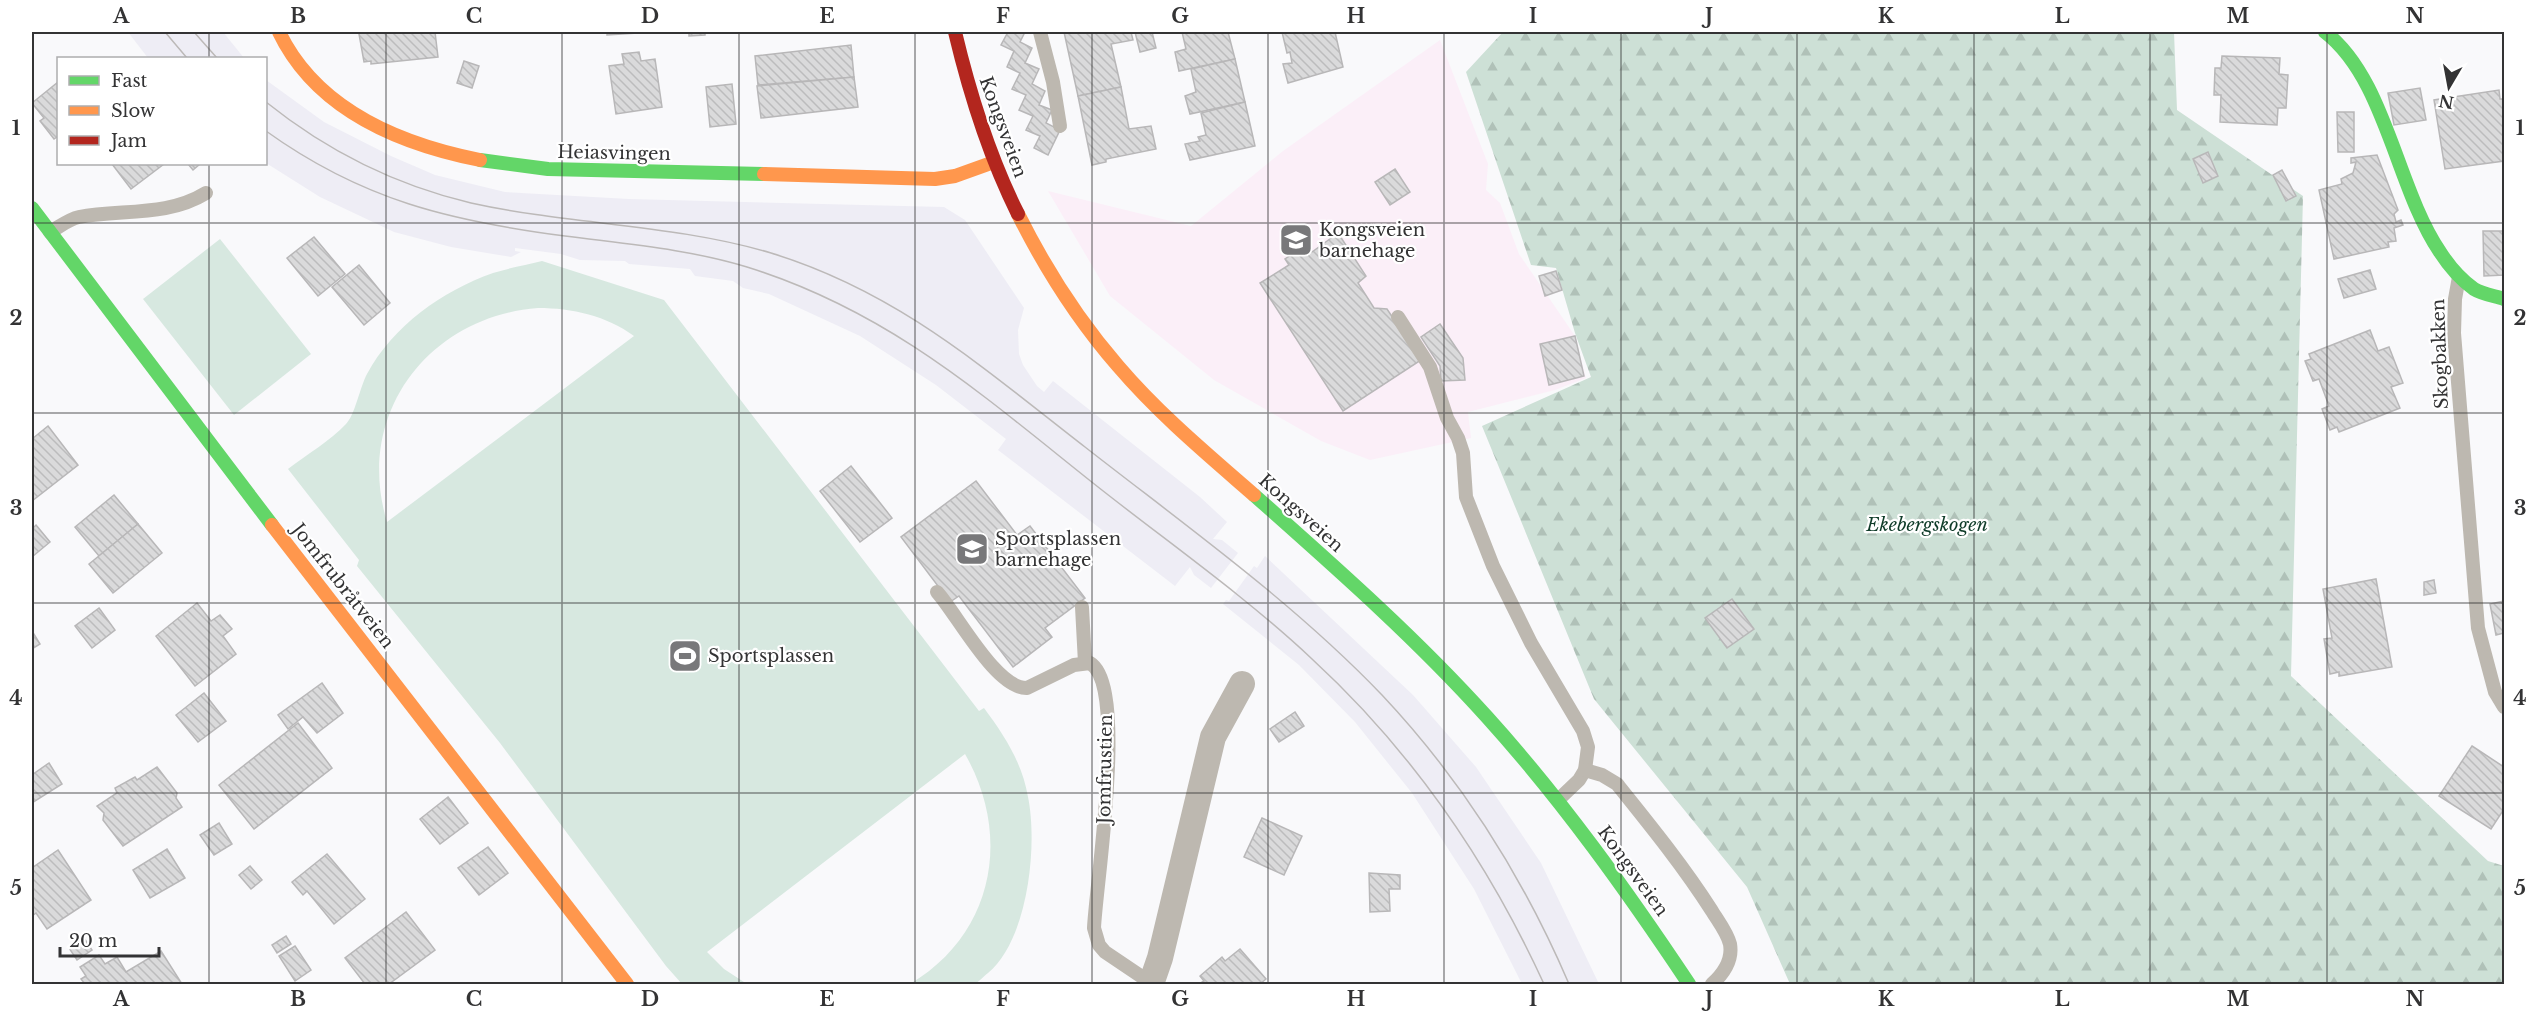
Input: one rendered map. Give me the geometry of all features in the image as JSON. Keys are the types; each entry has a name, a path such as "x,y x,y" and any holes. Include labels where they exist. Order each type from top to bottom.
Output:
{"street":[{"name":"Heiasvingen","path":"279,32 290,56 309,81 334,102 389,133 433,150 472,160 543,170 740,172 837,178 923,179 953,177 994,162"},
{"name":"Kongsveien","path":"955,32 968,86 994,162 1018,215 1055,282 1102,348 1127,377 1187,436 1351,583 1407,636 1487,718 1557,800 1614,873 1689,984"},
{"name":"Skogbakken","path":"2325,32 2343,48 2357,66 2404,180 2431,237 2448,267 2458,277"},
{"name":"Jomfrubråtveien","path":"32,208 215,451 627,984"},
{"path":"2458,277 2478,293 2505,299"},
{"name":"Jomfrustien","path":"1151,984 1185,860 1213,737 1242,684"}],"lane":[{"path":"1040,32 1053,82 1060,126"},
{"path":"50,232 76,218 161,210 187,203 206,193"},
{"name":"Skogbakken","path":"2458,277 2454,333 2478,628 2495,692 2505,706"},
{"path":"1398,317 1430,368 1447,418 1458,438 1463,453 1466,497 1493,566 1531,644 1583,731 1588,747 1585,770 1579,780 1557,800"},
{"path":"937,592 984,656 1004,677 1019,688 1027,688 1058,671 1085,663 1082,607"},
{"name":"Jomfrustien","path":"1085,663 1095,666 1102,678 1108,729 1108,762 1094,928 1099,945 1105,952 1151,984"},
{"path":"1585,770 1602,774 1617,784 1701,894 1726,933 1730,944 1727,965 1720,977 1712,984"}],"shaded area":[{"path":"128,32 223,32 243,57 147,57"},
{"name":"Kongsveien barnehage","path":"1440,40 1488,164 1486,190 1500,203 1519,254 1575,336 1586,378 1555,390 1468,412 1471,438 1370,460 1321,441 1214,380 1110,296 1048,191 1191,226 1283,151"},
{"path":"267,81 324,122 391,156 435,175 505,192 629,199 944,207 965,220 1024,308 1018,330 1019,354 1023,365 1037,386 1044,392 1053,381 1200,497 1227,522 1213,539 1222,540 1238,553 1211,588 1194,575 1190,567 1175,586 998,450 1006,439 936,385 860,336 769,294 743,288 733,281 695,276 690,269 629,264 625,261 580,260 561,254 515,248 515,251 521,252 511,257 451,247 394,232 320,197 267,164"},
{"path":"220,239 311,354 234,415 143,299"},
{"name":"Sportsplassen","path":"542,261 664,300 979,711 984,708 1005,739 1017,761 1025,784 1031,817 1032,840 1027,891 1013,938 1002,958 976,983 952,986 910,984 938,963 961,938 977,911 987,881 990,850 988,818 980,785 965,754 707,952 724,969 747,984 682,984 666,966 500,743 357,566 359,560 288,469 346,424 367,374 378,357 390,340 421,312 455,290 474,281 499,271","holes":["551,308 601,318 634,336 387,522 380,482 381,444 392,409 409,378 434,351 464,330 499,315"]},
{"path":"1265,556 1413,695 1476,767 1541,863 1599,984 1522,984 1474,889 1412,793 1355,722 1299,665 1223,604 1226,600 1229,601 1254,566 1257,568"}],"green space":[{"name":"Ekebergskogen","path":"1503,32 2174,32 2177,110 2303,196 2291,676 2488,861 2504,866 2504,984 1790,984 1747,887 1594,699 1482,426 1591,377 1556,268 1531,265 1466,72"}],"building":[{"path":"361,32 435,32 438,57 371,64 371,61 364,62 359,34"},
{"path":"607,32 654,32 607,35"},
{"path":"689,32 705,32 705,35 689,36"},
{"path":"1008,32 1025,32 1020,42 1032,48 1025,63 1039,69 1032,84 1045,91 1039,105 1052,110 1046,123 1060,130 1048,155 1034,148 1040,136 1026,130 1033,116 1019,110 1026,95 1012,89 1020,73 1007,67 1014,51 1001,45"},
{"path":"1064,32 1131,32 1133,40 1111,44 1121,87 1078,96"},
{"path":"1135,32 1152,32 1156,48 1140,52"},
{"path":"1182,32 1228,32 1235,59 1179,71 1175,52 1186,49"},
{"path":"1282,32 1335,32 1343,67 1288,83 1283,64 1292,63"},
{"path":"851,45 854,77 758,85 755,56"},
{"path":"639,52 641,61 655,59 662,107 616,114 609,66 624,64 622,54"},
{"path":"2222,56 2280,58 2279,74 2288,75 2286,108 2278,108 2277,125 2220,122 2221,95 2214,95 2215,68 2221,68"},
{"path":"1235,59 1245,102 1190,114 1185,96 1196,92 1191,69"},
{"path":"464,61 479,66 472,88 457,83"},
{"path":"854,77 858,107 761,118 757,86"},
{"path":"57,83 57,137 54,139 40,121 44,118 32,103"},
{"path":"732,84 736,124 710,127 706,87"},
{"path":"1121,87 1129,129 1151,126 1156,149 1106,159 1106,162 1092,165 1078,96"},
{"path":"2420,88 2426,120 2394,125 2388,93"},
{"path":"2499,90 2500,99 2504,99 2504,161 2445,169 2434,100"},
{"path":"1245,102 1255,146 1190,160 1185,144 1200,141 1198,137 1206,135 1201,113"},
{"path":"2337,112 2354,112 2354,152 2338,152"},
{"path":"2208,152 2218,176 2203,183 2193,159"},
{"path":"2377,155 2398,210 2394,214 2396,222 2401,220 2403,225 2394,228 2396,241 2388,242 2389,247 2334,259 2319,190 2342,184 2341,179 2353,173 2356,162 2351,163 2351,158"},
{"path":"113,165 163,165 131,189"},
{"path":"189,165 199,165 193,170"},
{"path":"1395,169 1410,192 1390,205 1375,182"},
{"path":"2282,170 2296,196 2286,201 2273,175"},
{"path":"2483,231 2504,231 2504,275 2484,276"},
{"path":"1338,233 1366,276 1358,283 1374,308 1387,309 1421,360 1343,411 1260,283 1289,265 1285,259 1307,244 1312,252"},
{"path":"314,237 345,274 318,296 287,258"},
{"path":"359,265 390,303 364,325 332,287"},
{"path":"2370,270 2376,289 2344,298 2338,279"},
{"path":"1556,271 1562,290 1545,296 1539,276"},
{"path":"1440,324 1463,358 1465,380 1441,381 1440,366 1421,337"},
{"path":"2370,330 2378,351 2389,347 2403,383 2391,387 2400,408 2339,432 2337,427 2330,430 2322,409 2329,406 2319,379 2313,381 2305,361 2311,359 2309,354"},
{"path":"1575,336 1584,376 1549,385 1540,344"},
{"path":"48,426 78,465 32,501 32,439"},
{"path":"851,466 892,518 860,542 820,491"},
{"path":"976,481 1017,535 1030,526 1085,598 1045,628 1052,637 1013,667 959,596 950,602 901,537"},
{"path":"114,495 138,524 99,556 75,527"},
{"path":"138,524 162,553 113,593 89,564"},
{"path":"36,525 50,542 32,557 32,529"},
{"path":"2376,579 2392,667 2339,676 2339,672 2330,674 2324,639 2332,638 2323,589"},
{"path":"2434,580 2436,593 2424,595 2424,582"},
{"path":"1732,599 1754,629 1727,648 1705,618"},
{"path":"2504,601 2504,633 2496,635 2490,604"},
{"path":"197,603 211,621 220,615 232,629 223,636 236,654 195,686 156,636"},
{"path":"99,608 115,630 92,648 75,626"},
{"path":"32,631 40,644 32,649"},
{"path":"322,683 343,713 317,733 303,717 288,729 278,715"},
{"path":"204,693 226,721 198,742 176,715"},
{"path":"1295,712 1304,726 1279,742 1270,729"},
{"path":"298,723 332,768 254,829 219,785"},
{"path":"2472,746 2504,767 2504,809 2491,829 2439,796"},
{"path":"49,763 62,784 32,803 32,775"},
{"path":"157,767 177,793 176,798 182,807 123,846 103,820 104,813 97,806 117,793 115,788 135,777 137,780"},
{"path":"448,797 468,823 440,844 420,819"},
{"path":"1262,818 1302,836 1284,875 1244,857"},
{"path":"219,823 232,844 214,855 200,835"},
{"path":"488,847 508,873 479,895 458,868"},
{"path":"167,849 185,878 150,898 133,870"},
{"path":"58,850 91,900 47,929 36,913 32,916 32,868"},
{"path":"327,854 365,899 334,924 307,891 303,895 292,882"},
{"path":"250,866 262,880 251,889 239,875"},
{"path":"1369,873 1400,875 1400,889 1389,889 1390,911 1370,912"},
{"path":"406,912 435,950 389,984 365,984 345,958"},
{"path":"286,936 291,944 277,953 272,945"},
{"path":"84,938 92,950 77,960 69,948"},
{"path":"295,946 311,970 295,981 279,956"},
{"path":"1240,949 1266,979 1260,984 1199,984 1204,981 1200,976 1222,957 1225,961"},
{"path":"161,951 182,984 85,984 81,979 86,976 80,967 99,955 105,964 117,957 126,972"}],"tram line":[{"path":"165,32 186,57"},
{"path":"194,32 216,57"},
{"path":"267,103 289,120 338,151 415,187 471,203 508,210 697,236 771,253 817,269 859,289 937,335 1011,389 1276,596 1382,695 1438,761 1488,832 1532,906 1569,984"},
{"path":"267,132 302,155 337,174 372,191 408,204 483,223 680,251 747,267 798,285 845,307 889,331 930,358 1011,417 1232,590 1286,635 1348,694 1382,731 1444,810 1498,895 1544,984"}],"traffic: fast":[{"path":"2325,32 2346,52 2363,77 2377,105 2412,197 2443,257 2459,277 2474,289 2504,299"},
{"path":"480,160 548,169 764,174"},
{"path":"32,208 272,525"},
{"path":"1254,495 1403,630 1460,687 1515,748 1593,847 1689,984"}],"traffic: slow":[{"path":"279,32 295,59 315,82 363,119 420,144 480,160"},
{"path":"764,174 935,179 955,176 994,162"},
{"path":"1018,214 1063,293 1118,366 1167,417 1254,495"},
{"path":"272,525 627,984"}],"traffic: jam":[{"path":"955,32 981,125 1018,214"}],"place":[{"name":"Kongsveien barnehage","path":"1296,240"},
{"name":"Sportsplassen barnehage","path":"972,549"},
{"name":"Sportsplassen","path":"685,656"}]}
